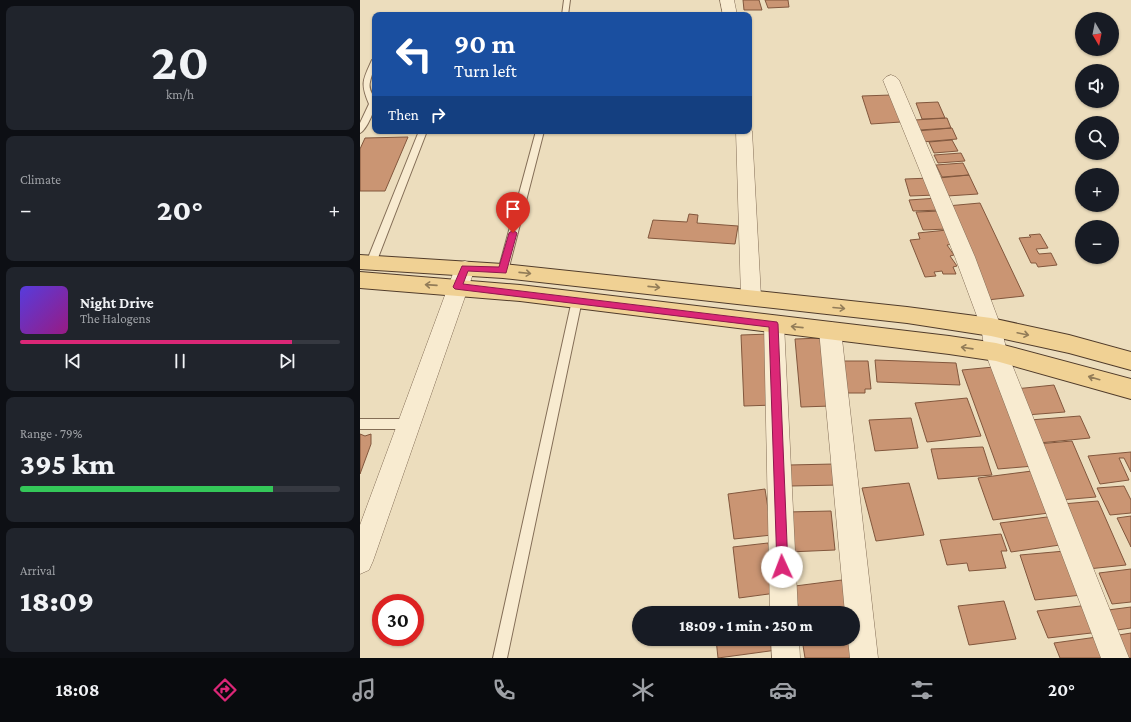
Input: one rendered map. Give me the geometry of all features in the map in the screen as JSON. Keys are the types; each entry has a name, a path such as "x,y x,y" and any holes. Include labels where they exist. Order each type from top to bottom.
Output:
{"main road":[{"path":"364,268 461,277 577,300 830,330 996,352 1129,392"},
{"path":"461,277 503,271 907,315 991,327 1069,344 1131,361"}],"street":[{"path":"727,0 729,12"},
{"path":"891,80 965,257 991,327 996,352 1115,658"},
{"path":"744,134 751,297"},
{"path":"360,561 461,277"},
{"path":"774,324 784,606"},
{"path":"830,330 864,658"},
{"path":"785,646 786,658"}],"lane":[{"path":"565,12 567,0"},
{"path":"372,68 366,83 366,91 372,101"},
{"path":"360,100 371,98"},
{"path":"360,131 372,106"},
{"path":"364,268 423,134"},
{"path":"503,271 539,134"},
{"path":"500,658 577,300"},
{"path":"360,424 409,424"}],"building":[{"path":"743,0 759,0 762,10 744,10"},
{"path":"765,0 788,0 789,7 768,8"},
{"path":"891,95 901,122 871,124 862,96"},
{"path":"938,102 945,118 922,119 916,103"},
{"path":"947,118 951,128 919,130 915,120"},
{"path":"952,128 957,139 922,142 917,131"},
{"path":"408,137 385,191 360,191 360,149 365,138"},
{"path":"952,140 958,151 934,153 929,142"},
{"path":"961,153 965,161 938,163 934,155"},
{"path":"963,163 969,175 942,177 936,165"},
{"path":"969,175 978,194 947,196 939,178"},
{"path":"931,178 936,195 910,196 905,179"},
{"path":"938,198 942,210 913,211 909,200"},
{"path":"980,203 1024,296 987,300 947,206"},
{"path":"941,211 948,229 923,230 916,212"},
{"path":"689,214 698,215 697,223 738,226 735,244 648,238 653,220 687,222"},
{"path":"947,230 953,244 947,245 954,255 950,256 957,266 953,267 956,274 943,274 942,271 934,272 936,276 925,277 910,240 920,239 918,233"},
{"path":"1040,234 1048,248 1036,249 1039,254 1051,253 1057,265 1038,267 1036,263 1031,263 1019,238 1031,237 1029,235"},
{"path":"770,334 775,405 744,406 741,335"},
{"path":"822,338 831,406 801,407 795,339"},
{"path":"875,360 956,363 960,385 877,382"},
{"path":"840,361 868,361 871,389 865,389 865,393 843,393"},
{"path":"994,367 1034,466 998,469 962,370"},
{"path":"1054,385 1065,412 1026,415 1015,389"},
{"path":"967,398 981,436 927,442 915,403"},
{"path":"1080,416 1090,438 1039,443 1030,420"},
{"path":"911,418 918,448 875,451 869,420"},
{"path":"360,434 365,436 371,434 371,444 360,474"},
{"path":"1072,441 1096,497 1060,500 1037,444"},
{"path":"983,447 992,475 938,479 931,449"},
{"path":"1131,452 1131,472 1124,458 1119,458 1129,480 1100,484 1088,456"},
{"path":"834,464 839,485 791,486 789,465"},
{"path":"1032,471 1049,513 993,520 978,478"},
{"path":"909,483 924,535 876,541 862,488"},
{"path":"1124,486 1131,500 1131,513 1110,515 1097,488"},
{"path":"765,489 772,535 734,539 728,494"},
{"path":"1098,501 1126,565 1088,569 1062,504"},
{"path":"831,511 835,550 789,552 787,512"},
{"path":"1055,516 1067,544 1011,552 1000,523"},
{"path":"1131,516 1131,547 1117,518"},
{"path":"1001,534 1007,551 1001,551 1006,568 969,571 967,563 947,565 940,540"},
{"path":"768,543 776,593 739,598 733,547"},
{"path":"1065,551 1082,595 1035,600 1020,555"},
{"path":"1131,569 1131,602 1112,604 1099,573"},
{"path":"842,580 848,606 798,606 795,586"},
{"path":"1004,601 1016,639 969,645 958,606"},
{"path":"1089,605 1100,632 1048,638 1037,611"},
{"path":"1131,607 1131,628 1117,630 1108,610"},
{"path":"1131,633 1131,658 1128,658 1119,635"},
{"path":"1097,637 1106,658 1060,658 1054,643"},
{"path":"717,646 777,646 777,650 718,658"},
{"path":"803,646 850,646 853,658 805,658"}],"route":[{"path":"513,233 503,271 465,268 458,287 774,324 782,567"}]}
